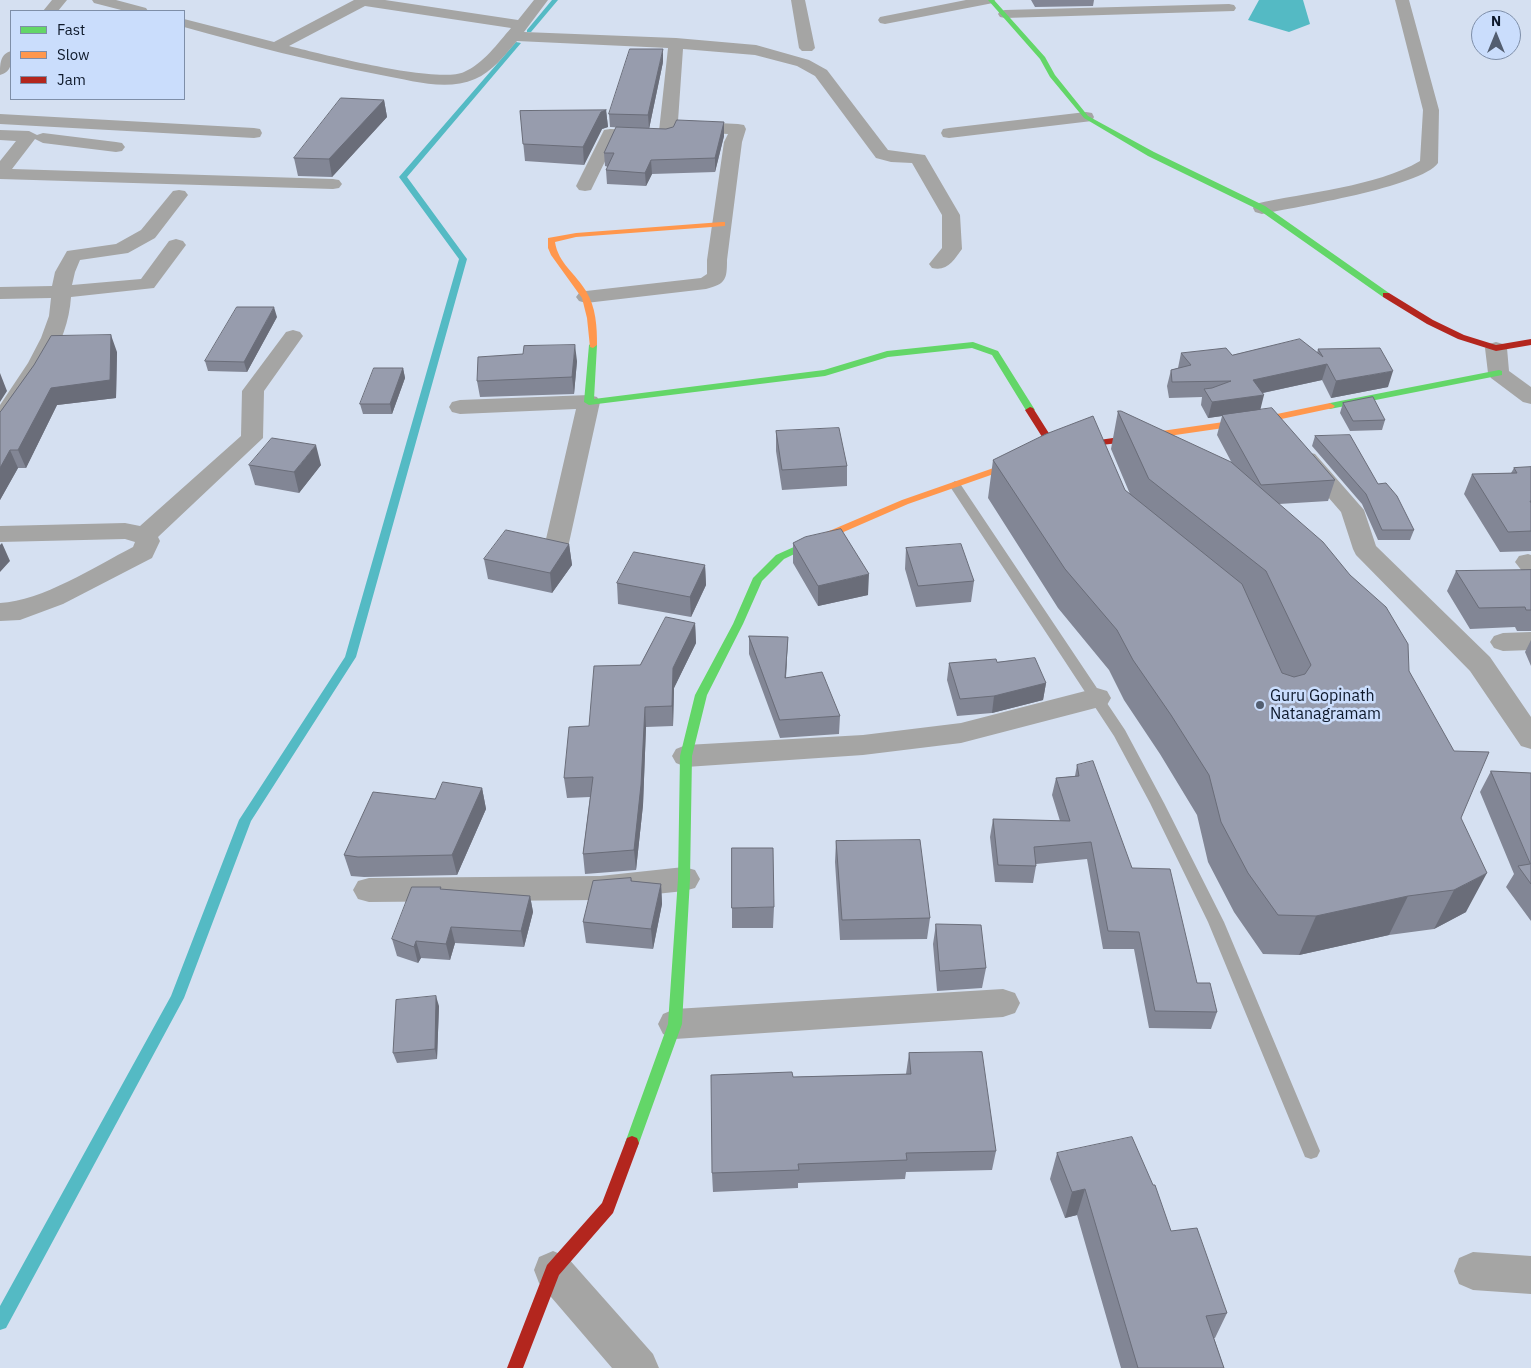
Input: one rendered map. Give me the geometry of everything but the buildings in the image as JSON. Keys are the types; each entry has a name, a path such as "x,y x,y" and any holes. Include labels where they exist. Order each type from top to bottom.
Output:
{"street":[{"path":"51,10 60,0"},
{"path":"99,0 137,10"},
{"path":"185,23 331,61 434,80 449,80 470,76 478,71 516,31 541,0"},
{"path":"798,0 807,48"},
{"path":"885,20 990,0 1005,14 1043,58 1052,76 1086,117 1151,154 1262,208 1378,290 1430,322 1461,337 1496,348 1531,342"},
{"path":"1262,208 1401,177 1429,163 1431,110 1402,0"},
{"path":"275,47 363,2 516,31 756,50 803,63 821,73 882,154 891,157 914,157 919,159 951,215 952,249 940,264"},
{"path":"1005,14 1229,8"},
{"path":"585,186 610,134 666,136 669,126 676,44"},
{"path":"0,72 10,57"},
{"path":"949,133 1086,117"},
{"path":"0,119 254,133"},
{"path":"586,297 713,280 717,277 733,142 738,129 669,126"},
{"path":"0,135 29,136 116,147"},
{"path":"0,173 29,136"},
{"path":"0,173 334,184"},
{"path":"0,422 32,376 58,324 66,264 74,255 121,248 148,234 179,195"},
{"path":"555,552 588,402 592,334 586,297 553,254 550,245 551,240 555,238 722,224"},
{"path":"0,293 61,292 147,284 176,245"},
{"path":"144,536 252,438 253,391 293,336"},
{"path":"460,407 588,402 825,373 887,354 973,345 995,353 1046,452"},
{"path":"1496,348 1499,373 1531,397"},
{"path":"515,1368 553,1270 608,1208 675,1024 684,879 686,756 701,694 738,624 757,580 780,558 824,536 1046,452 1095,443 1272,418 1499,373"},
{"path":"1272,418 1352,510 1365,549 1480,664 1531,740"},
{"path":"1095,443 1106,470"},
{"path":"0,534 125,531 144,536 148,541 143,552 54,598 3,616"},
{"path":"1502,642 1531,640"},
{"path":"686,756 864,745 961,733 1097,698"},
{"path":"369,890 600,888 684,879"},
{"path":"675,1024 1003,1003"},
{"path":"553,1270 639,1368"},
{"path":"1473,1271 1531,1275"}],"lane":[{"path":"955,485 1120,734 1157,803 1216,922 1311,1151"}],"water":[{"path":"1259,0 1303,0 1310,24 1289,32 1248,20"}],"waterway":[{"path":"529,31 555,0"},
{"path":"0,1322 177,998 245,820 350,657 463,259 403,177 518,43"}],"traffic: fast":[{"path":"991,0 1043,58 1052,76 1086,117 1151,154 1262,208 1386,295"},
{"path":"593,345 589,402 825,373 887,354 973,345 995,353 1030,410"},
{"path":"1330,406 1499,373"},
{"path":"632,1143 675,1024 684,879 686,756 701,695 738,624 757,580 780,557 805,545"}],"traffic: slow":[{"path":"593,345 591,318 586,298 558,262 554,255 551,240 576,235 722,224"},
{"path":"1127,439 1272,418 1330,406"},
{"path":"805,545 905,502 1025,460"}],"traffic: jam":[{"path":"1386,295 1430,322 1461,337 1496,348 1531,342"},
{"path":"1030,410 1054,449 1127,439"},
{"path":"515,1368 553,1270 608,1208 632,1143"}],"place":[{"name":"Guru Gopinath Natanagramam","path":"1260,705"}]}
